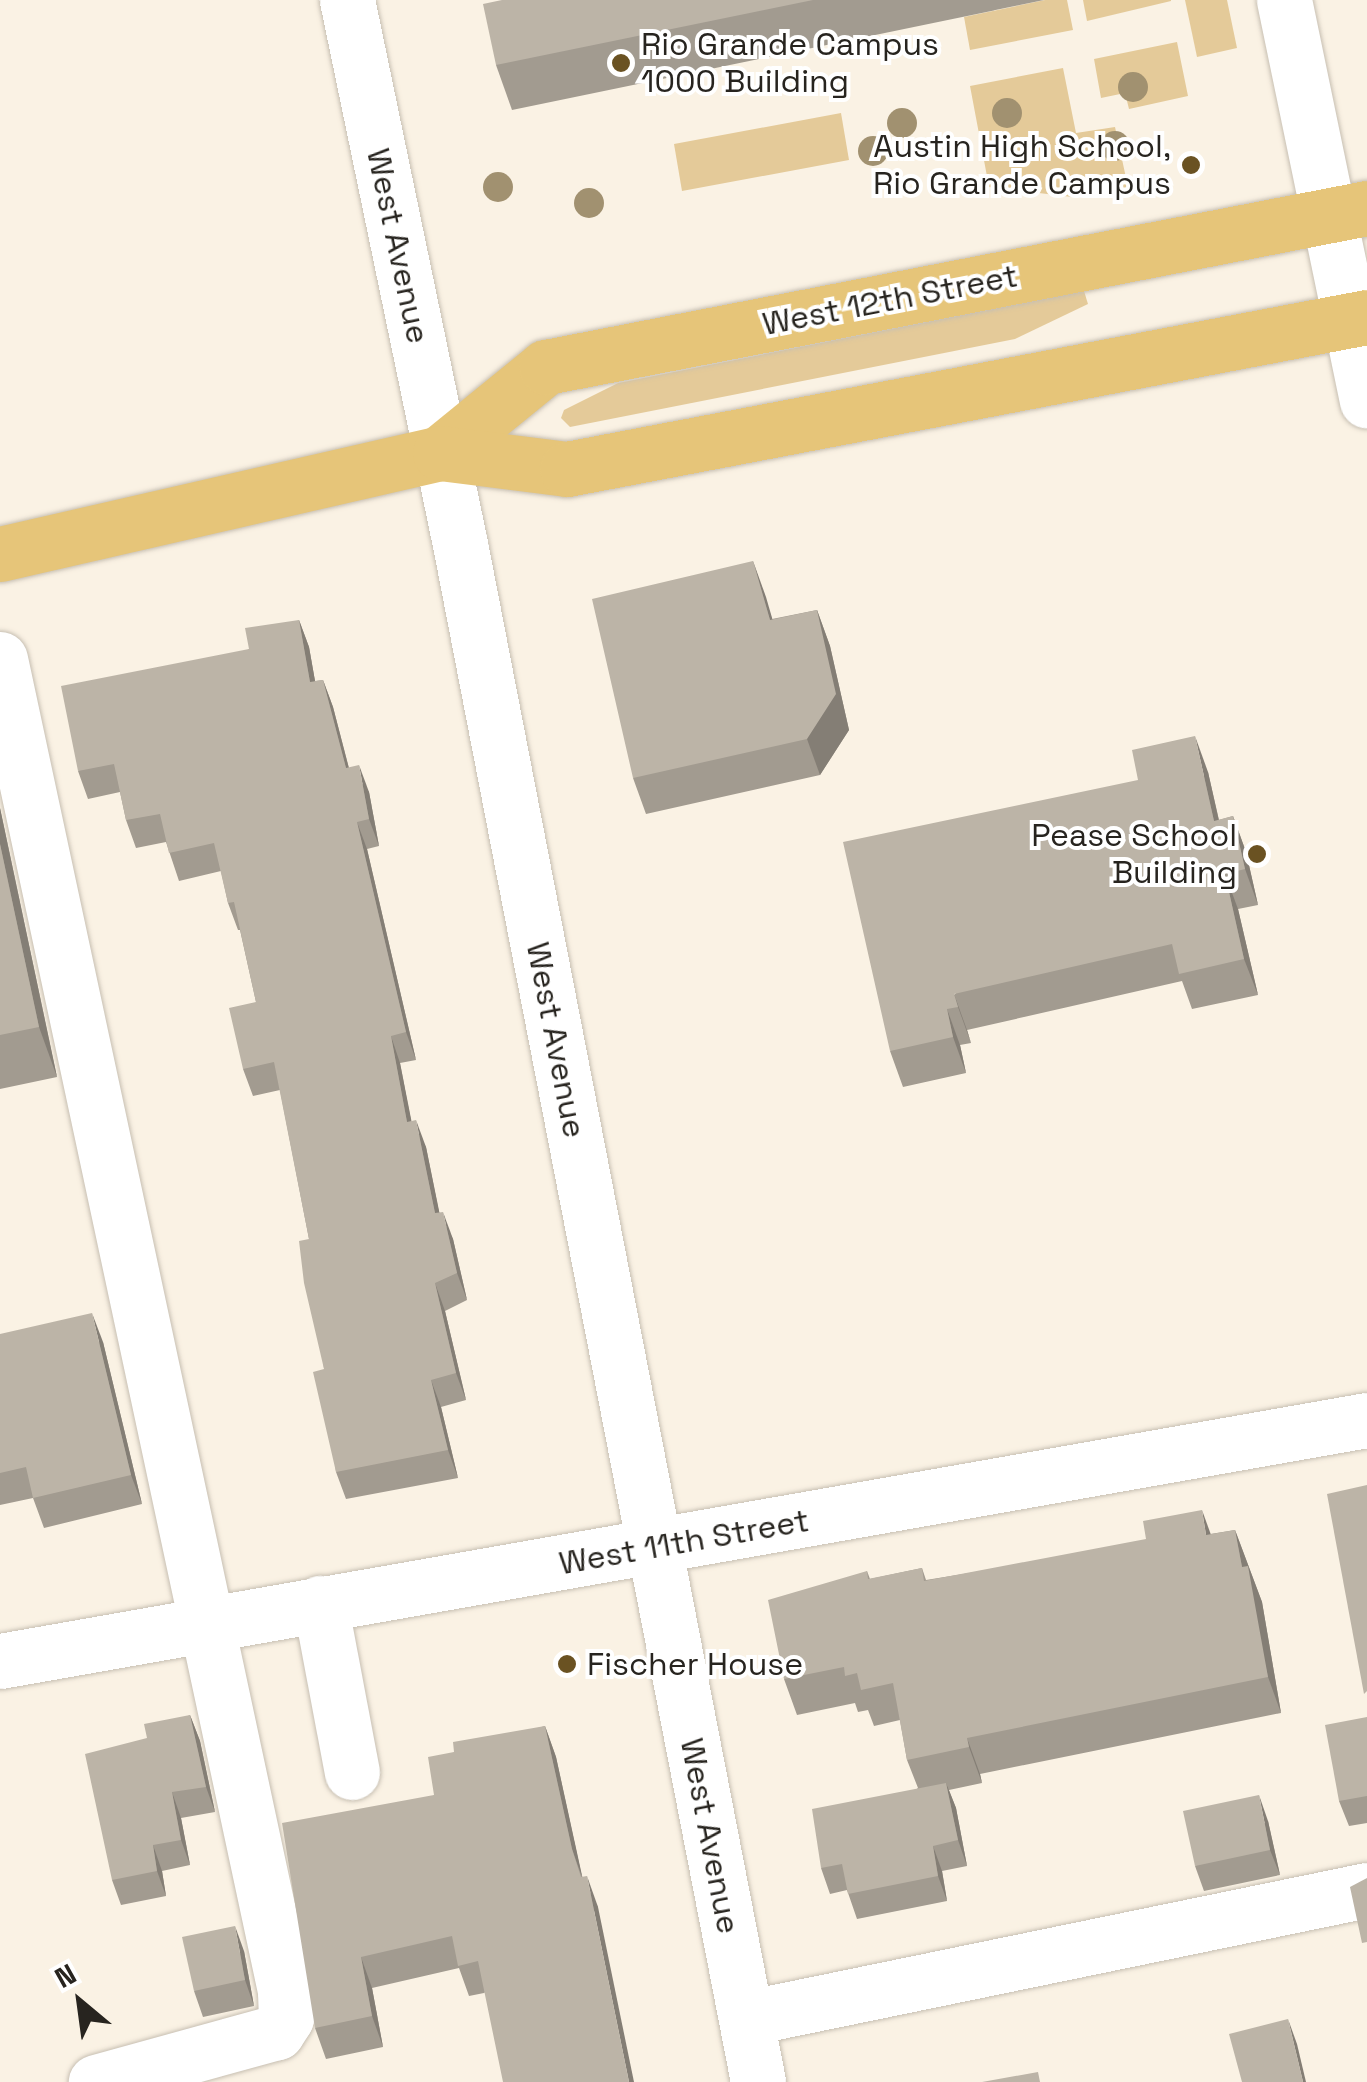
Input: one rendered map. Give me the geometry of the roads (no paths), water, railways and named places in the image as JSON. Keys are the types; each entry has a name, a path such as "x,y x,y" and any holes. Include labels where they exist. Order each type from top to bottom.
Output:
{"main road":[{"name":"West 12th Street","path":"440,453 546,367 1348,212"},
{"name":"West 12th Street","path":"0,554 440,453 567,469 1359,319"}],"street":[{"name":"West Avenue","path":"348,0 758,2082"},
{"path":"1284,0 1348,212 1367,402"},
{"path":"0,659 206,1622 286,2018 276,2032 245,2045 96,2082"},
{"name":"West 11th Street","path":"0,1662 206,1622 653,1548 1367,1420"},
{"path":"320,1603 352,1772"},
{"path":"746,2018 1367,1890"}],"place":[{"name":"Rio Grande Campus 1000 Building","path":"621,63"},
{"name":"Austin High School, Rio Grande Campus","path":"1191,165"},
{"name":"Pease School Building","path":"1257,854"},
{"name":"Fischer House","path":"567,1664"}]}
